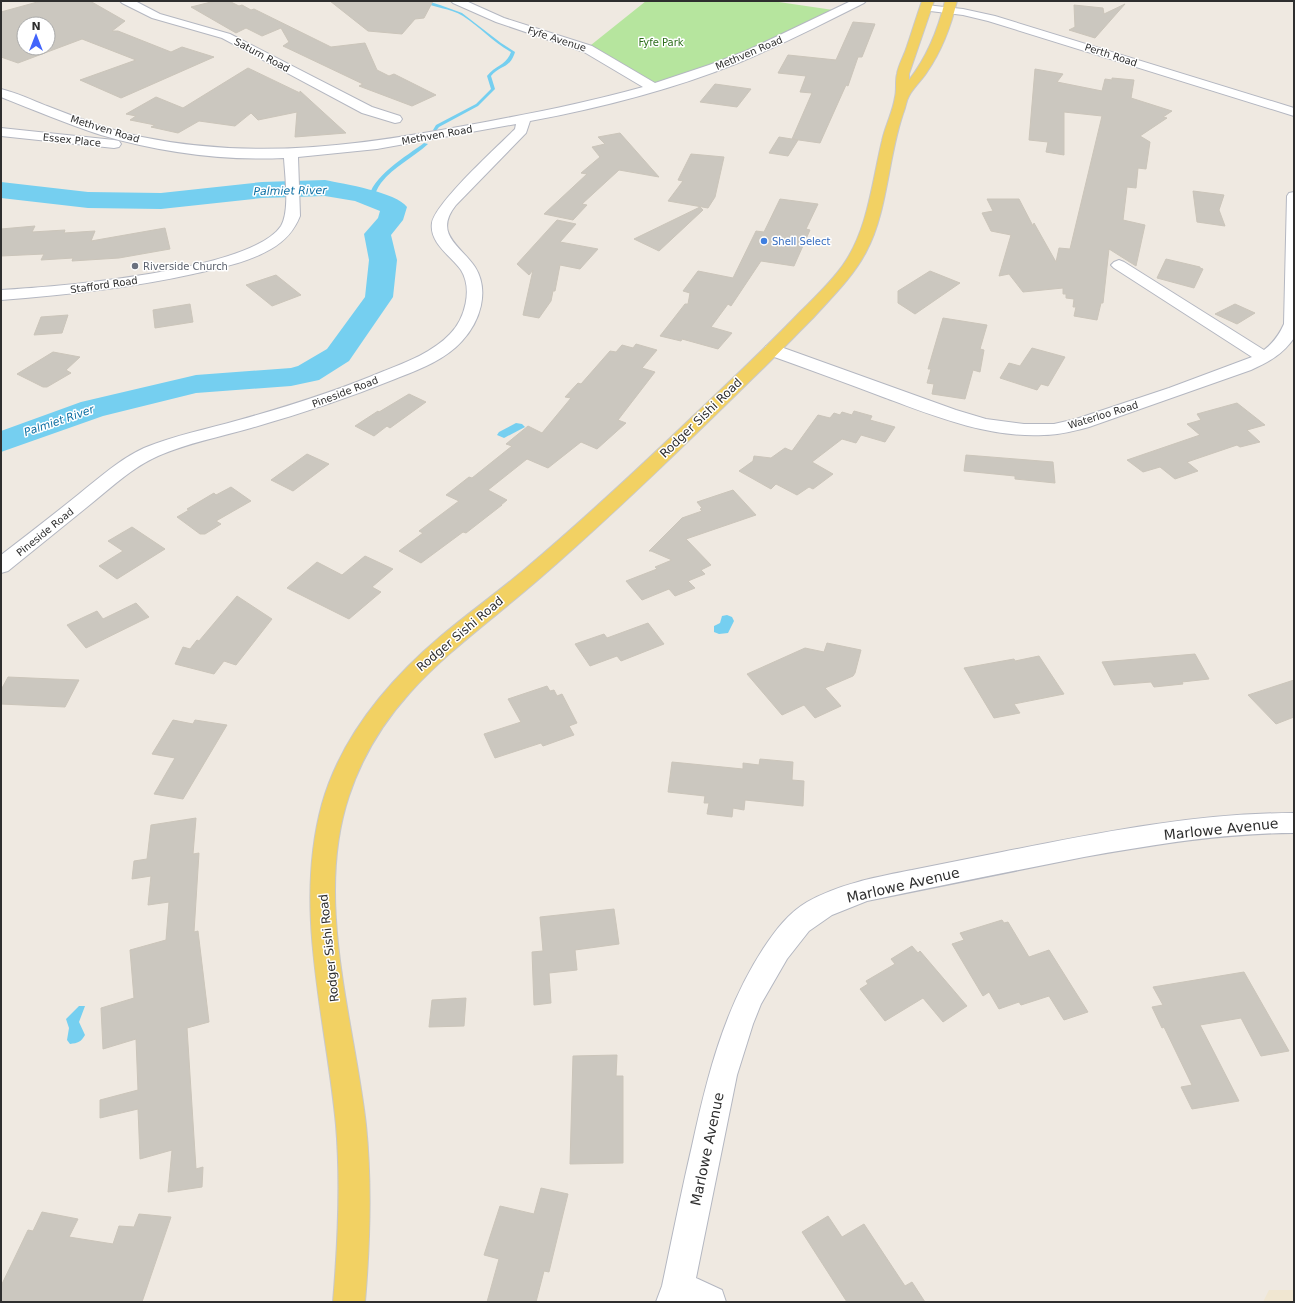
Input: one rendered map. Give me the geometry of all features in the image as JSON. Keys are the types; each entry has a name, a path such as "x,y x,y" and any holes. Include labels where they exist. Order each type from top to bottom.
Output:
{"main road":[{"name":"Rodger Sishi Road","path":"349,1302 354,1240 351,1128 326,944 322,892 327,834 335,802 346,771 362,740 385,706 407,680 445,644 542,567 677,442 772,350 844,274 862,247 874,212 874,202 889,138 902,96 901,85 903,74 927,5"},
{"name":"Rodger Sishi Road","path":"902,96 915,83 942,36 950,6"}],"street":[{"name":"Saturn Road","path":"126,1 156,16 226,36 367,110 395,119"},
{"name":"Fyfe Avenue","path":"457,1 500,20 588,49 653,87"},
{"name":"Methven Road","path":"1,93 78,122 121,136 143,141 215,151 257,154 291,153 385,144 524,120 586,106 653,87 712,69 752,53 860,1"},
{"name":"Perth Road","path":"927,5 950,6 1294,112"},
{"name":"Pineside Road","path":"1,566 114,475 151,452 342,395 401,370 431,355 455,339 465,328 473,306 474,290 472,277 468,268 441,237 438,225 440,217 451,202 521,130 524,120"},
{"name":"Essex Place","path":"1,132 118,144 134,144 143,141"},
{"name":"Stafford Road","path":"1,296 54,292 127,282 191,270 246,255 262,248 284,232 290,224 293,216 291,153"},
{"name":"Waterloo Road","path":"772,350 965,420 1005,428 1025,430 1044,430 1075,425 1180,391 1250,365 1280,347 1290,335 1292,324 1294,196"},
{"path":"1119,265 1264,357"},
{"name":"Marlowe Avenue","path":"675,1294 718,1093 728,1051 738,1021 766,965 788,935 809,915 836,900 868,890 1072,848 1192,830 1274,822 1294,822"},
{"path":"675,1294 710,1302"}],"shaded area":[{"path":"1269,1290 1294,1290 1294,1302 1263,1302"}],"green space":[{"name":"Fyfe Park","path":"646,1 772,1 840,11 759,50 651,87 586,49"}],"water":[{"path":"516,423 522,424 525,427 504,438 497,435 499,432"},
{"path":"727,615 732,617 734,621 728,633 719,634 714,632 714,626 720,623 722,616"},
{"path":"79,1006 85,1006 79,1022 85,1035 79,1042 70,1044 67,1040 69,1028 66,1019"}],"building":[{"path":"41,1 90,1 125,21 112,31 118,31 171,52 182,47 214,57 121,98 80,80 136,60 82,39 56,49 56,16 16,16 16,56 37,56 18,63 1,57 1,12"},
{"path":"215,1 229,1 239,6 242,5 251,10 254,9 331,47 365,43 377,70 389,76 394,74 436,95 412,106 359,86 363,84 283,46 289,42 281,28 262,36 246,28 236,33 191,7"},
{"path":"330,1 433,1 424,18 415,19 402,34 368,31"},
{"path":"1125,4 1095,38 1069,30 1075,27 1074,5 1103,8 1104,14"},
{"path":"853,22 875,24 862,57 858,57 848,86 846,85 820,143 792,139 812,93 800,92 806,76 778,73 788,55 836,60"},
{"path":"248,68 300,93 300,91 346,133 295,137 297,112 258,120 251,113 235,126 199,121 178,133 151,127 155,125 130,120 136,116 126,114 156,97 183,108"},
{"path":"1035,69 1063,74 1057,82 1102,91 1105,79 1112,80 1112,78 1134,80 1131,98 1172,111 1163,117 1167,118 1140,136 1150,142 1146,169 1138,168 1136,188 1127,187 1123,220 1145,225 1136,266 1109,249 1103,303 1101,303 1097,320 1074,316 1076,307 1073,307 1074,299 1066,298 1066,294 1063,294 1063,288 1023,292 1009,274 999,276 1011,235 991,231 982,213 993,211 987,199 1019,199 1033,226 1034,223 1056,262 1059,248 1070,249 1102,116 1064,112 1064,155 1046,152 1048,142 1029,140"},
{"path":"715,84 751,89 737,107 700,102"},
{"path":"620,133 659,177 619,170 582,204 587,205 573,220 544,214 587,174 581,173 600,157 592,147 605,144 598,137"},
{"path":"779,137 798,140 788,156 769,153"},
{"path":"691,154 724,157 715,197 708,208 668,201 683,181 678,180"},
{"path":"1193,191 1224,195 1219,210 1225,226 1197,222"},
{"path":"780,199 818,204 806,229 810,230 794,266 761,261 731,306 728,304 711,327 732,333 718,349 682,339 681,341 660,336 685,304 688,304 690,293 683,291 698,271 733,278 756,231 764,232"},
{"path":"700,207 703,210 659,251 634,239"},
{"path":"557,220 576,224 560,242 598,249 580,269 560,265 555,291 553,291 551,301 539,318 523,315 533,270 529,275 517,264"},
{"path":"35,226 32,232 65,230 64,233 95,231 91,241 165,228 170,249 119,258 72,261 73,258 41,260 44,254 1,256 1,229"},
{"path":"1166,259 1203,269 1194,288 1157,278"},
{"path":"930,271 960,283 915,314 898,303 898,291"},
{"path":"276,275 301,295 272,306 246,285"},
{"path":"190,304 193,322 155,328 153,310"},
{"path":"1235,304 1255,313 1237,324 1215,314"},
{"path":"68,315 62,333 34,335 41,317"},
{"path":"943,318 987,325 980,349 984,350 980,372 973,370 965,399 932,394 934,384 927,383 931,369 928,369"},
{"path":"636,344 657,350 642,368 655,372 618,420 626,423 597,449 581,442 548,468 527,459 488,490 507,500 466,533 463,532 421,563 399,551 423,533 419,531 459,501 446,495 469,477 472,478 512,446 506,444 528,426 542,433 571,398 565,397 578,383 581,384 610,351 616,352 622,345 633,348"},
{"path":"1032,348 1065,357 1048,386 1041,384 1037,390 1000,378 1009,363 1020,366"},
{"path":"53,352 80,357 66,370 71,373 47,387 43,387 17,374"},
{"path":"409,394 426,402 390,428 387,426 374,436 355,426 378,411 379,412"},
{"path":"1237,403 1265,425 1247,430 1260,442 1240,447 1237,445 1187,462 1198,471 1175,479 1160,467 1143,472 1127,460 1200,435 1187,424 1201,420 1197,414"},
{"path":"854,411 872,416 870,420 895,427 885,442 861,435 856,443 842,439 812,462 833,474 813,489 809,487 797,495 776,484 771,489 739,471 753,461 754,456 771,458 785,448 792,451 818,415 830,418 834,413 840,415 842,412 852,415"},
{"path":"307,454 329,464 293,491 271,480"},
{"path":"966,455 1053,462 1055,483 1015,479 1015,476 964,471"},
{"path":"231,487 251,501 216,521 221,524 205,534 200,534 177,517 189,510 187,509 214,493 216,495"},
{"path":"733,490 756,515 686,539 711,565 701,570 705,574 688,581 695,588 675,596 669,589 642,600 626,581 657,569 655,567 672,560 649,551 682,518 702,511 700,509 702,508 697,502"},
{"path":"132,527 165,549 117,579 99,566 123,551 108,541"},
{"path":"365,556 393,569 372,587 381,592 349,619 287,588 317,562 342,575"},
{"path":"237,596 272,619 236,665 224,661 214,674 175,664 183,647 190,649 197,640 199,641"},
{"path":"136,603 149,617 86,648 67,625 97,611 103,619"},
{"path":"648,623 664,644 621,661 617,656 590,666 575,644 604,634 607,638"},
{"path":"827,643 861,650 853,676 825,688 841,706 815,718 804,705 782,715 747,674 805,648 824,652"},
{"path":"1195,654 1209,679 1182,682 1183,684 1154,687 1151,682 1114,685 1102,662"},
{"path":"1039,656 1064,694 1014,704 1020,713 994,718 964,668"},
{"path":"8,677 79,680 65,707 1,704 1,690"},
{"path":"1294,680 1294,717 1276,724 1248,695"},
{"path":"547,686 550,691 554,690 557,696 562,694 577,723 569,726 574,735 543,746 541,743 495,758 484,734 521,722 508,699"},
{"path":"173,720 193,724 195,720 227,725 183,799 154,794 175,758 152,754"},
{"path":"760,759 793,762 792,780 804,781 803,806 745,800 744,810 733,808 732,817 707,814 709,803 704,803 705,796 668,792 672,762 743,769 743,763 759,765"},
{"path":"196,818 193,854 199,853 194,932 198,931 209,1022 187,1028 196,1169 203,1167 202,1187 168,1192 172,1150 140,1159 138,1109 100,1118 100,1100 138,1090 136,1039 103,1049 101,1008 134,998 130,950 166,940 169,902 148,905 151,876 132,879 134,861 147,859 151,825"},
{"path":"614,909 619,944 575,950 577,970 549,973 551,1003 534,1005 532,952 543,951 540,917"},
{"path":"1002,920 1004,923 1008,922 1029,957 1049,950 1088,1012 1064,1020 1049,996 1021,1005 1019,1002 999,1009 989,992 983,996 952,944 964,940 960,933"},
{"path":"912,946 918,953 920,951 967,1006 943,1022 923,998 885,1021 860,989 868,984 866,981 895,964 891,959"},
{"path":"1244,972 1289,1051 1261,1056 1241,1018 1200,1025 1239,1101 1192,1109 1181,1087 1192,1085 1164,1027 1162,1028 1152,1007 1163,1005 1153,987"},
{"path":"466,998 464,1026 429,1027 432,1000"},
{"path":"617,1055 616,1076 623,1076 623,1163 570,1164 573,1056"},
{"path":"541,1188 568,1194 549,1272 544,1271 536,1302 487,1302 499,1259 484,1255 500,1206 534,1214"},
{"path":"42,1212 78,1219 69,1237 113,1244 119,1226 134,1227 139,1214 171,1217 142,1302 1,1302 1,1286 28,1230 33,1231"},
{"path":"828,1216 842,1237 864,1224 905,1286 912,1282 925,1302 847,1302 802,1232"}],"waterway":[{"path":"423,1 450,9 465,16 500,44 513,52 509,62 496,69 489,76 493,89 477,105 437,126 435,130"},
{"path":"371,199 374,191 385,175 426,144"},
{"name":"Palmiet River","path":"1,190 88,200 161,201 262,190 325,188 361,195 394,207 390,220 377,234 383,260 379,297 338,355 308,373 291,377 196,384 92,409 1,442"}],"place":[{"name":"Shell Select","path":"764,241"},
{"name":"Riverside Church","path":"135,266"}]}
